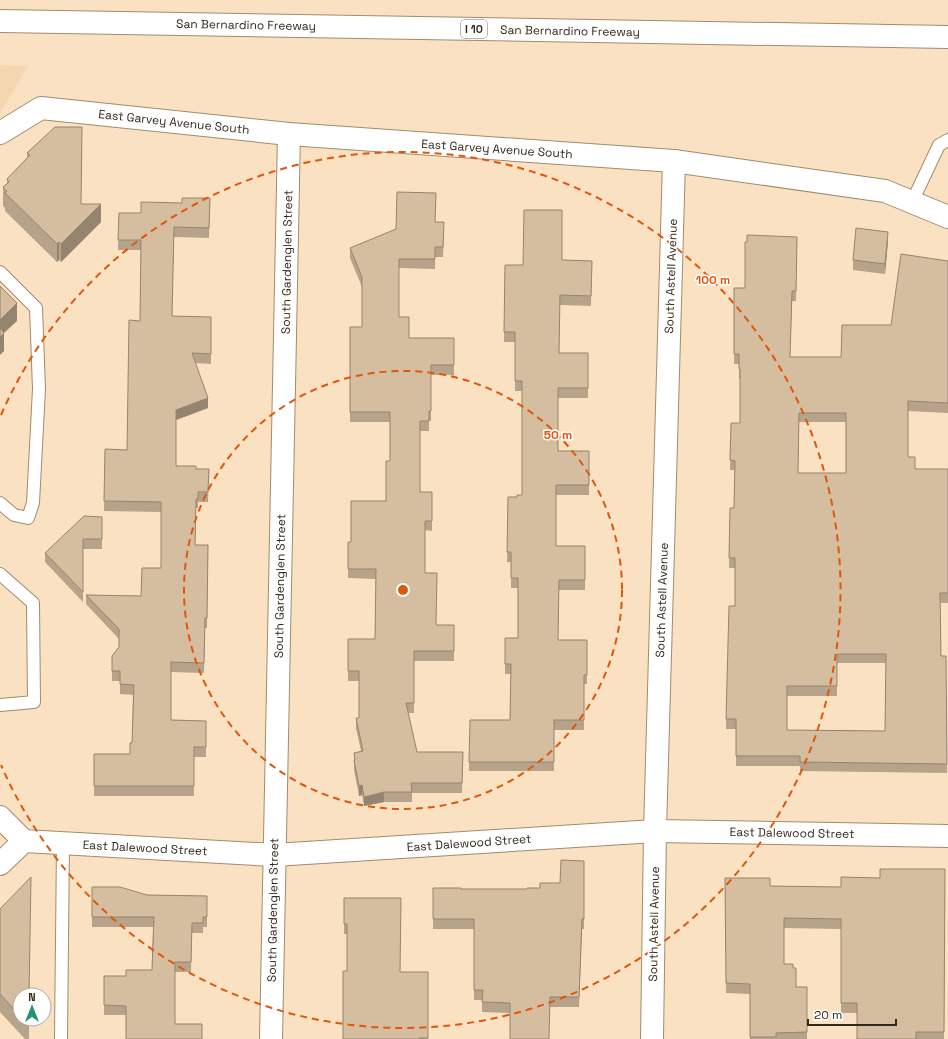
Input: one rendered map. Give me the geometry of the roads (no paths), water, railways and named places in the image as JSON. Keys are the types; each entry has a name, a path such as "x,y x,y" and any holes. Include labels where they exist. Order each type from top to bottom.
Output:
{"main road":[{"name":"San Bernardino Freeway","path":"0,22 948,37"},
{"name":"East Garvey Avenue South","path":"0,132 41,108 289,134 674,161 885,191 948,217"},
{"name":"South Gardenglen Street","path":"271,1039 289,134"},
{"name":"South Astell Avenue","path":"652,1039 655,831 674,161"},
{"path":"0,817 24,841 0,864"},
{"name":"East Dalewood Street","path":"24,841 274,856 655,831 948,836"}],"lane":[{"path":"912,202 939,145 948,140"},
{"path":"0,272 36,308 39,389 33,503 28,518 14,515 0,503"},
{"path":"0,574 33,603 34,702 0,705"},
{"path":"61,1039 63,843"}]}
